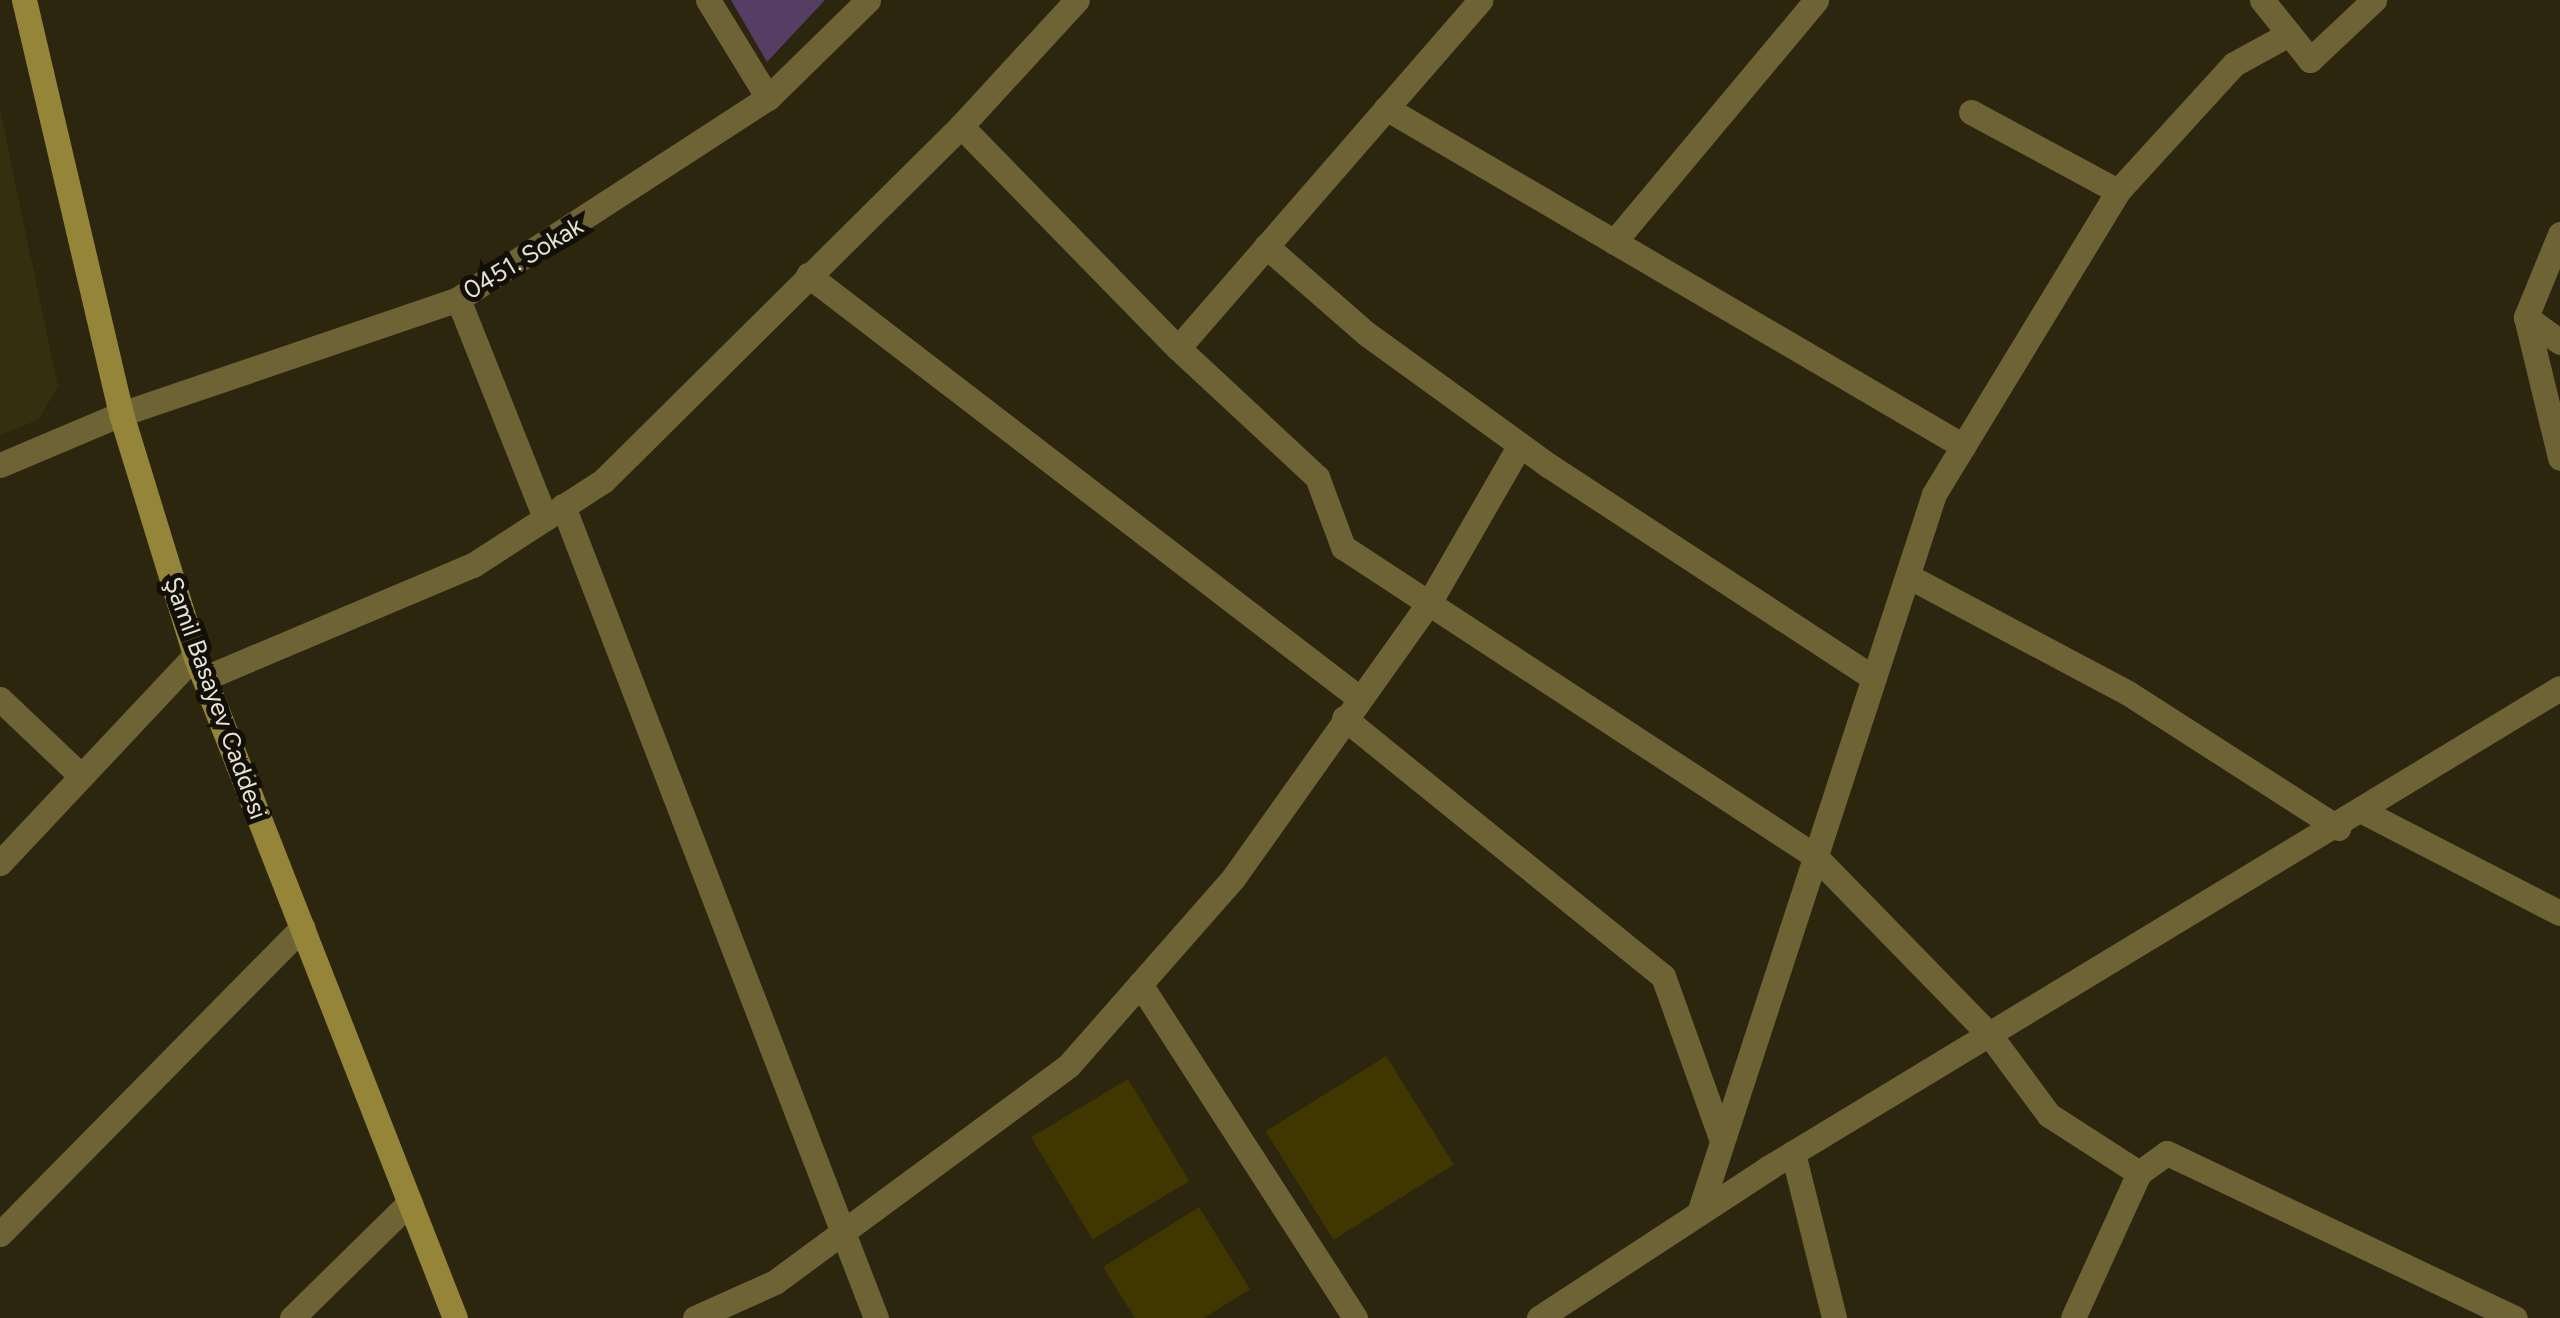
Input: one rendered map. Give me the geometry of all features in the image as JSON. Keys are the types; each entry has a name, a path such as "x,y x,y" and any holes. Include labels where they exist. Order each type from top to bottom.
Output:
{"street":[{"name":"Şamil Basayev Caddesi","path":"24,0 121,414 200,667 455,1318"},
{"path":"708,0 768,98"},
{"name":"0451. Sokak","path":"0,465 121,414 458,299 768,98 868,0"},
{"path":"0,863 82,776 200,667 473,565 602,480 960,126 1077,0"},
{"path":"1178,348 1480,0"},
{"path":"1614,242 1816,0"},
{"path":"2262,0 2310,60 2374,0"},
{"path":"1699,1213 1934,494 2118,191 2234,64 2290,34"},
{"path":"1386,108 1964,446"},
{"path":"1972,112 2118,191"},
{"path":"960,126 1178,348 1317,477 1343,546 1815,856 1988,1034 2049,1115 2138,1173"},
{"path":"2560,234 2526,317 2560,458"},
{"path":"1266,246 1368,334 1520,445 1874,678"},
{"path":"808,275 1351,708 1663,976 1722,1141"},
{"path":"458,299 554,512 876,1318"},
{"path":"2526,317 2560,342"},
{"path":"696,1318 774,1282 1069,1065 1234,877 1351,708 1430,603 1520,445"},
{"path":"1908,576 2128,694 2338,828"},
{"path":"1539,1318 1793,1153 2338,828 2560,688"},
{"path":"0,700 82,776"},
{"path":"2364,812 2560,913"},
{"path":"0,1234 303,927"},
{"path":"1140,984 1355,1318"},
{"path":"1793,1153 1834,1318"},
{"path":"2074,1318 2138,1173 2167,1153 2514,1318"},
{"path":"292,1318 410,1202"}],"shaded area":[{"path":"731,0 825,0 767,62"},
{"path":"0,110 58,387 38,420 0,435"}],"building":[{"path":"1386,1056 1454,1165 1333,1240 1266,1131"},
{"path":"1128,1079 1189,1181 1092,1239 1031,1137"},
{"path":"1199,1207 1250,1289 1204,1318 1135,1318 1103,1267"}]}
